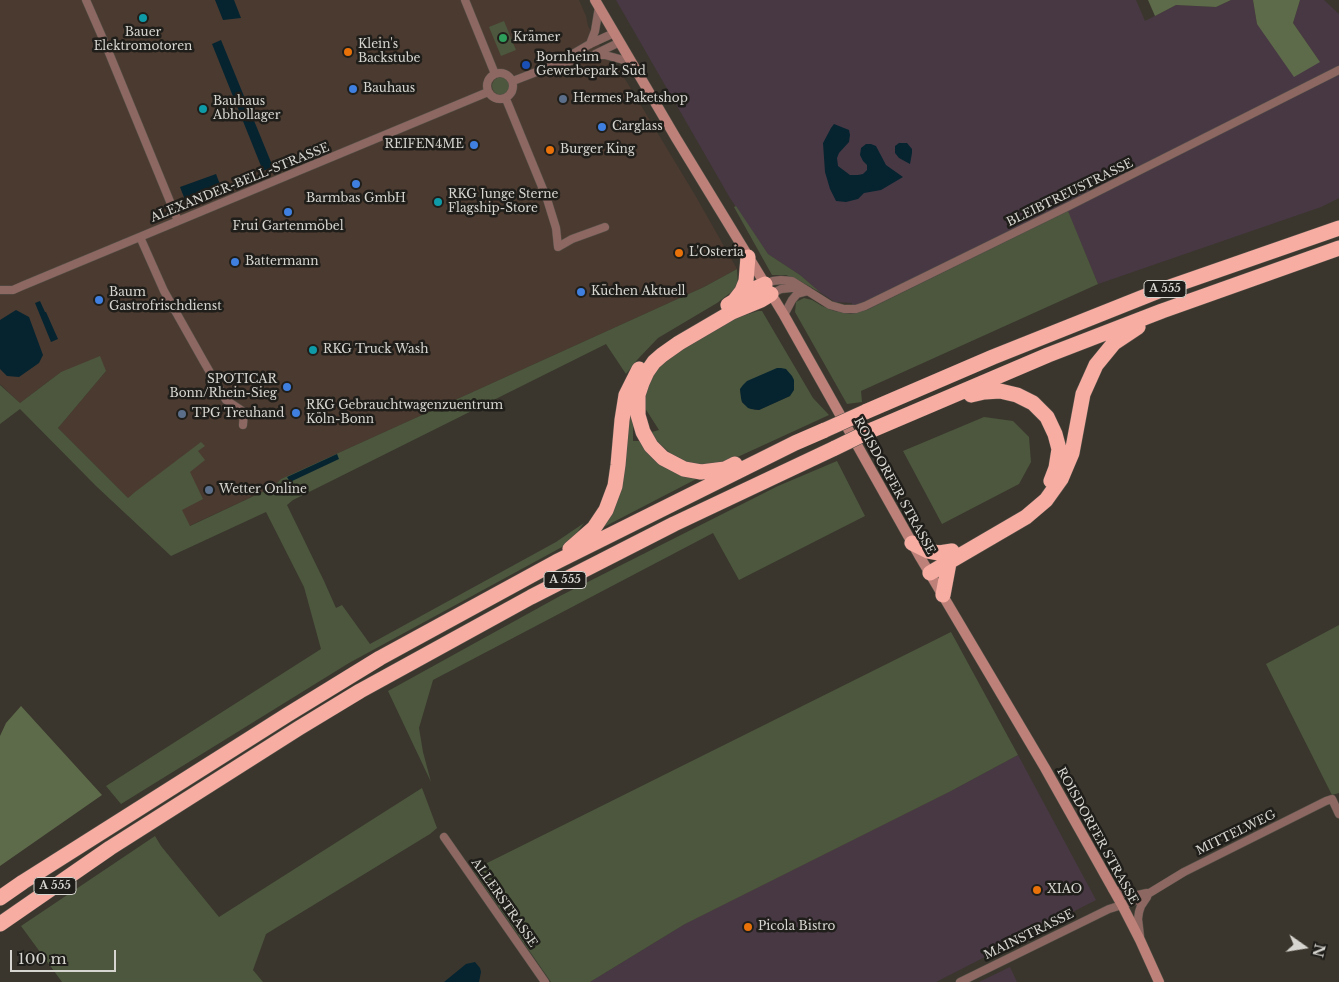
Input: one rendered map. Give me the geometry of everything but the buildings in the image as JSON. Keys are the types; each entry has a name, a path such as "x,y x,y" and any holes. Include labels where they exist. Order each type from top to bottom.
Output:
{"highway":[{"name":"A 555","path":"0,898 350,676 556,562 795,443 993,357 1161,290 1339,228"},
{"name":"A 555","path":"0,924 110,848 360,691 531,597 674,524 872,430 1048,355 1162,310 1339,248"},
{"path":"735,302 746,281 748,257"},
{"path":"556,562 594,528 606,510 615,486 626,395 633,379 642,366 660,345 754,289 768,289"},
{"path":"768,289 760,300 732,312 662,355 650,367 642,383 638,395 638,415 646,439 657,453 677,466 701,472 725,469 765,451 795,443"},
{"path":"912,543 928,551 950,557 1026,517 1046,500 1061,479 1072,453 1083,394 1096,365 1114,343 1162,310"},
{"path":"924,408 950,403 984,392 1000,391 1017,395 1033,403 1047,417 1055,434 1059,449 1056,468 1049,487 1030,507 928,570"},
{"path":"943,595 950,557"}],"main road":[{"name":"ROISDORFER STRASSE","path":"597,4 784,315 912,543 1040,759 1122,905 1159,982"}],"street":[{"path":"86,0 178,221"},
{"path":"465,0 494,74"},
{"name":"ROISDORFER STRASSE","path":"590,44 595,31 597,4"},
{"path":"552,66 590,44 617,37"},
{"path":"593,55 617,37"},
{"path":"513,81 552,66 593,55 605,55 631,62"},
{"name":"BLEIBTREUSTRASSE","path":"768,289 773,281 792,281 830,305 844,309 856,309 865,306 1339,70"},
{"path":"494,74 505,74 513,81 512,92 506,99 495,99 488,92 487,82 494,74"},
{"name":"ALEXANDER-BELL-STRASSE","path":"0,290 13,290 488,92"},
{"path":"506,99 547,200 556,228 558,247 572,239 605,227"},
{"path":"140,237 164,291 226,400 244,412 243,425"},
{"path":"768,289 804,289"},
{"path":"784,315 792,300 804,289"},
{"name":"MITTELWEG","path":"1109,909 1138,900 1184,872 1332,799 1339,814"},
{"name":"ALLERSTRASSE","path":"444,837 545,982"},
{"name":"MITTELWEG","path":"1112,889 1133,896 1154,891"},
{"name":"MITTELWEG","path":"1140,940 1139,912 1144,900 1154,891"},
{"name":"MAINSTRASSE","path":"960,982 1109,909"}],"shaded area":[{"path":"0,0 579,0 588,26 610,63 619,69 737,269 704,287 281,479 273,487 176,532 135,492 128,498 58,428 106,371 61,372 20,403 0,384"},
{"path":"616,0 1136,0 1145,21 1176,5 1216,7 1231,0 1253,0 1257,24 1320,62 1293,23 1300,0 1324,0 1339,14 1339,198 1321,207 1098,284 1068,212 867,310 851,314 852,303 835,302 800,275 768,254 730,198"},
{"path":"1018,755 1096,900 936,982 590,982 685,924 951,791"},
{"path":"1010,967 1017,982 979,982"}],"green space":[{"path":"1148,0 1231,0 1216,7 1176,5 1155,16"},
{"path":"1253,0 1300,0 1293,23 1320,62 1294,77 1257,24"},
{"name":"Krämer","path":"504,21 516,50 501,56 489,27"},
{"path":"501,77 507,80 510,86 507,92 501,95 495,92 492,86 495,80"},
{"path":"736,206 768,254 800,275 821,293 786,275 772,275 734,207"},
{"path":"1068,211 1098,284 861,391 862,402 847,404 795,312 796,302 804,298 834,311 851,314 867,310"},
{"path":"737,269 738,287 717,303 658,338 626,374 606,344 293,500 287,505 336,608 342,605 370,644 556,542 584,523 576,534 562,547 349,663 121,804 106,786 321,649 304,587 266,512 171,556 96,486 20,409 0,424 0,385 20,403 61,372 100,356 106,371 58,428 128,498 201,442 205,446 198,451 205,460 190,472 203,499 182,510 190,526 273,487 281,479 704,287"},
{"path":"762,311 813,398 829,415 731,460 700,465 680,462 648,433 659,430 643,405 650,377 668,358 736,318","holes":["740,389 790,396 755,410 742,402"]},
{"path":"633,405 633,441 643,441 704,475 596,531"},
{"path":"984,417 1013,421 1029,437 1031,462 1019,484 942,524 903,451"},
{"path":"837,461 865,516 739,580 713,533 433,680 419,728 431,782 388,691 560,596 778,486"},
{"path":"1339,625 1339,793 1332,795 1266,664"},
{"path":"951,632 1018,755 951,791 685,924 590,982 551,982 473,870"},
{"path":"21,706 102,795 0,866 0,736 6,723"},
{"path":"422,788 437,828 266,934 253,970 263,982 62,982 21,926 155,836 219,917"}],"water":[{"path":"215,0 234,0 241,18 223,20"},
{"path":"221,40 273,167 263,171 212,44"},
{"path":"834,124 849,130 850,135 849,142 837,158 838,166 850,175 863,174 867,170 867,165 860,155 861,148 866,144 871,144 876,146 886,165 903,177 881,190 864,193 858,199 846,202 836,201 825,172 823,143"},
{"path":"899,143 907,143 912,149 910,164 899,158 895,153 895,146"},
{"path":"216,174 221,187 185,200 180,187"},
{"path":"40,301 58,339 51,342 35,303"},
{"path":"16,310 29,317 43,355 39,363 19,377 7,376 0,369 0,320"},
{"path":"777,368 786,369 794,380 794,390 790,396 759,410 748,408 742,402 740,389 747,381"},
{"path":"337,454 339,459 290,482 287,477"},
{"path":"475,962 481,972 479,982 444,982 466,964"}],"place":[{"name":"Bauer Elektromotoren","path":"143,18"},
{"name":"Krämer","path":"503,38"},
{"name":"Klein's Backstube","path":"348,52"},
{"name":"Bornheim Gewerbepark Süd","path":"526,65"},
{"name":"Bauhaus","path":"353,89"},
{"name":"Hermes Paketshop","path":"563,99"},
{"name":"Bauhaus Abhollager","path":"203,109"},
{"name":"Carglass","path":"602,127"},
{"name":"REIFEN4ME","path":"474,145"},
{"name":"Burger King","path":"550,150"},
{"name":"Barmbas GmbH","path":"356,184"},
{"name":"RKG Junge Sterne Flagship-Store","path":"438,202"},
{"name":"Frui Gartenmöbel","path":"288,212"},
{"name":"L'Osteria","path":"679,253"},
{"name":"Battermann","path":"235,262"},
{"name":"Küchen Aktuell","path":"581,292"},
{"name":"Baum Gastrofrischdienst","path":"99,300"},
{"name":"RKG Truck Wash","path":"313,350"},
{"name":"SPOTICAR Bonn/Rhein-Sieg","path":"287,387"},
{"name":"RKG Gebrauchtwagenzuentrum Köln-Bonn","path":"296,413"},
{"name":"TPG Treuhand","path":"182,414"},
{"name":"Wetter Online","path":"209,490"},
{"name":"XIAO","path":"1037,890"},
{"name":"Picola Bistro","path":"748,927"}]}
